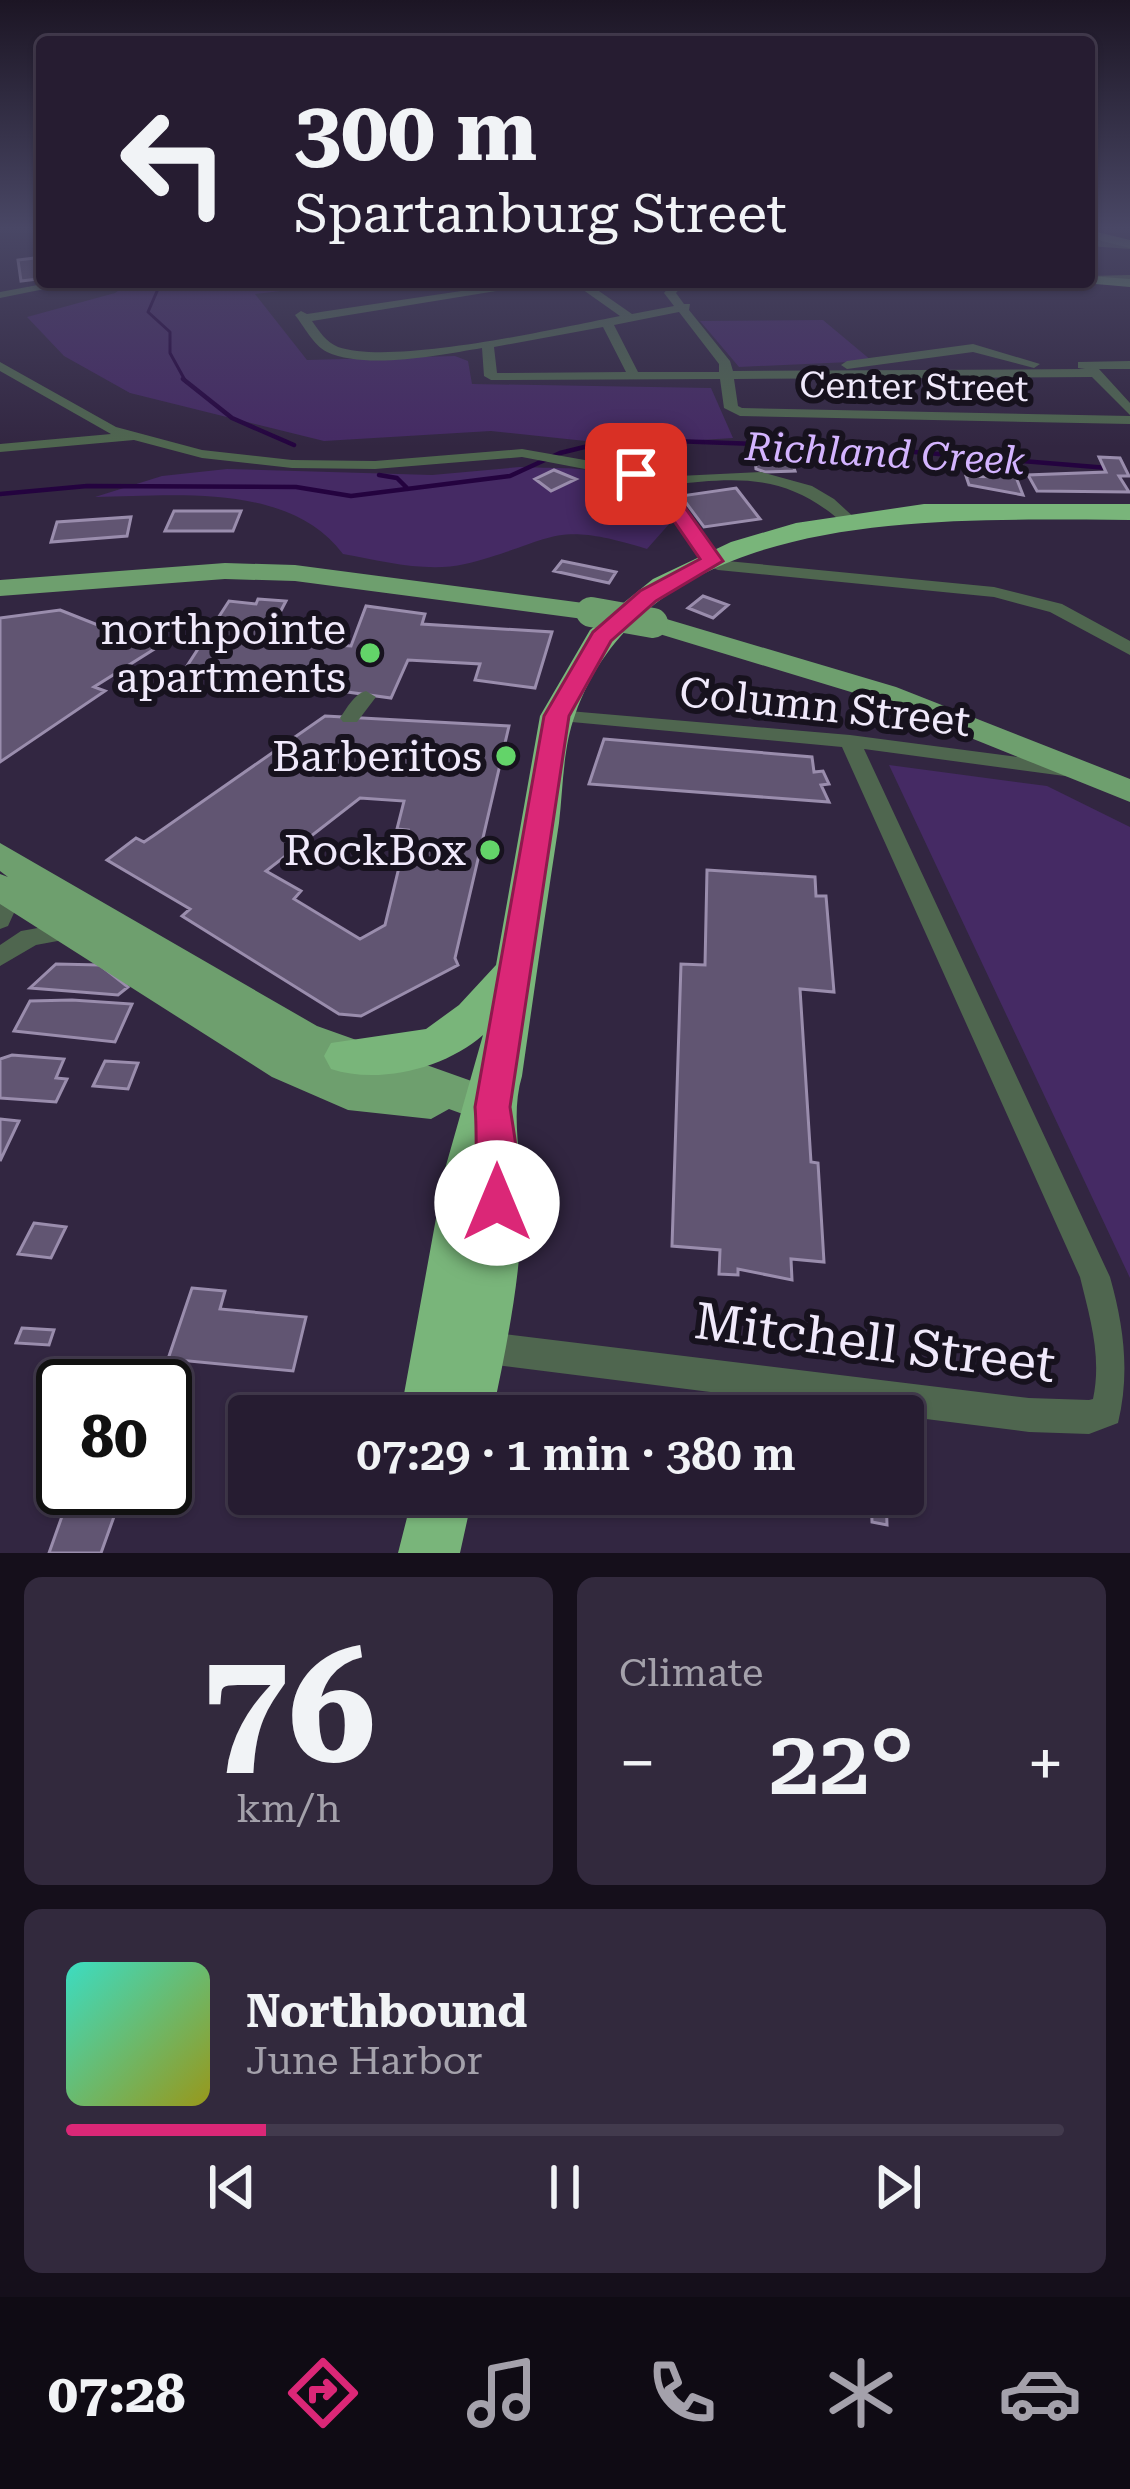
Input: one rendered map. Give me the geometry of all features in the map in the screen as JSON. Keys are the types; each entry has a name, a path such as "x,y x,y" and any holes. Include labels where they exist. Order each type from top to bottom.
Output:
{"highway":[{"path":"432,1395 470,1169 493,1107 556,716 602,638 648,596 712,561 770,538 850,520 949,511 1130,512"},
{"path":"347,1056 413,1056 474,1020 514,972"},
{"path":"468,1395 492,1287 499,1161 493,1107"},
{"path":"422,1515 425,1553"},
{"path":"425,1553 437,1515"}],"main road":[{"path":"0,588 225,571 346,579 653,623 885,693 1130,791"},
{"path":"217,587 224,580 238,578 346,579"},
{"path":"143,579 217,587 416,588"},
{"path":"3,889 287,1065 347,1092 493,1107"},
{"path":"3,889 347,1056 493,1107"}],"street":[{"path":"393,302 303,316 328,347 340,352 488,345 686,307"},
{"path":"608,302 629,317"},
{"path":"681,302 725,364 728,377"},
{"path":"607,322 632,370"},
{"path":"488,345 491,376 728,377 1130,365"},
{"path":"728,377 744,370 830,367 974,348 1029,364 1092,369 1130,416"},
{"path":"0,366 80,416 130,436 202,454 292,464 541,454 657,482 789,479 827,497 850,520"},
{"name":"Center Street","path":"728,377 731,408 740,412 1130,416"},
{"path":"0,448 130,436"},
{"path":"657,482 712,561 753,572 994,592 1056,608 1130,649"},
{"path":"350,718 366,697"},
{"name":"Column Street","path":"556,716 850,741 1084,772"},
{"name":"Mitchell Street","path":"480,1347 1029,1415 1089,1417 1106,1411 1115,1385 1115,1358 1095,1277 1060,1190 899,855 850,741"},
{"path":"0,957 30,937 71,931"}],"shaded area":[{"path":"80,302 262,302 307,360 455,356 468,361 472,384 711,388 733,438 623,445 491,431 324,441 130,393 64,356 27,317"},
{"path":"823,320 872,361 739,367 700,321"},
{"path":"520,467 586,470 621,479 654,503 670,523 647,549 570,534 465,564 420,567 343,554 320,531 262,504 194,496 95,497 162,476 227,469 432,475"},
{"path":"889,765 1047,786 1130,827 1130,1278"}],"building":[{"path":"1099,457 1120,458 1129,476 1119,476 1129,492 1037,491 1028,475 1106,472"},
{"path":"755,460 791,460 795,471 765,472 756,469"},
{"path":"554,470 576,479 551,491 535,479"},
{"path":"991,471 1014,472 1023,495 969,485 966,476 994,477"},
{"path":"736,488 760,519 704,527 681,496"},
{"path":"174,511 241,511 233,531 165,531"},
{"path":"131,517 127,536 51,542 57,522"},
{"path":"562,561 616,572 609,583 554,571"},
{"path":"703,596 728,605 713,618 688,608"},
{"name":"northpointe apartments","path":"258,599 286,601 265,641 351,646 366,606 425,614 422,624 552,632 535,688 475,680 480,664 408,660 391,698 333,690 336,685 210,676 215,668 187,666 229,601 256,604"},
{"path":"60,610 156,648 94,687 105,691 0,762 0,618"},
{"path":"325,716 509,726 455,958 458,965 361,1016 339,1014 182,916 190,909 107,860 136,838 144,842","holes":["360,798 404,801 397,829 408,830 385,925 360,939 294,899 301,891 266,871"]},
{"path":"604,739 812,757 814,772 823,771 829,784 821,785 829,802 589,784"},
{"path":"707,870 815,877 816,896 826,896 834,992 800,989 811,1162 818,1163 824,1262 791,1259 792,1280 738,1269 738,1275 719,1274 720,1250 672,1246 681,964 705,965"},
{"path":"56,964 100,965 128,987 118,995 30,988"},
{"path":"30,1001 132,1004 115,1042 14,1031"},
{"path":"12,1055 64,1059 56,1078 67,1079 56,1102 0,1098 0,1059"},
{"path":"105,1061 138,1063 128,1089 93,1086"},
{"path":"0,1119 19,1121 0,1161"},
{"path":"34,1223 66,1227 51,1258 18,1254"},
{"path":"192,1288 225,1291 220,1309 306,1317 293,1371 168,1359"},
{"path":"22,1328 54,1330 49,1345 16,1343"},
{"path":"62,1515 115,1515 101,1553 49,1553"},
{"path":"872,1515 887,1515 887,1525 872,1522"}],"waterway":[{"path":"152,302 148,312 170,332 170,353 185,381"},
{"path":"185,381 232,418 294,445"},
{"name":"Richland Creek","path":"408,489 510,476 560,453 617,439 866,448 1108,468"},
{"path":"379,475 397,478 408,489"},
{"name":"Richland Creek","path":"0,494 87,486 296,487 351,496 408,489"}],"place":[{"name":"northpointe apartments","path":"370,653"},
{"name":"Barberitos","path":"506,756"},
{"name":"RockBox","path":"490,850"}],"route":[{"path":"497,1203 499,1161 493,1107 556,716 568,687 602,638 638,603 712,561 657,482 636,474"}]}
